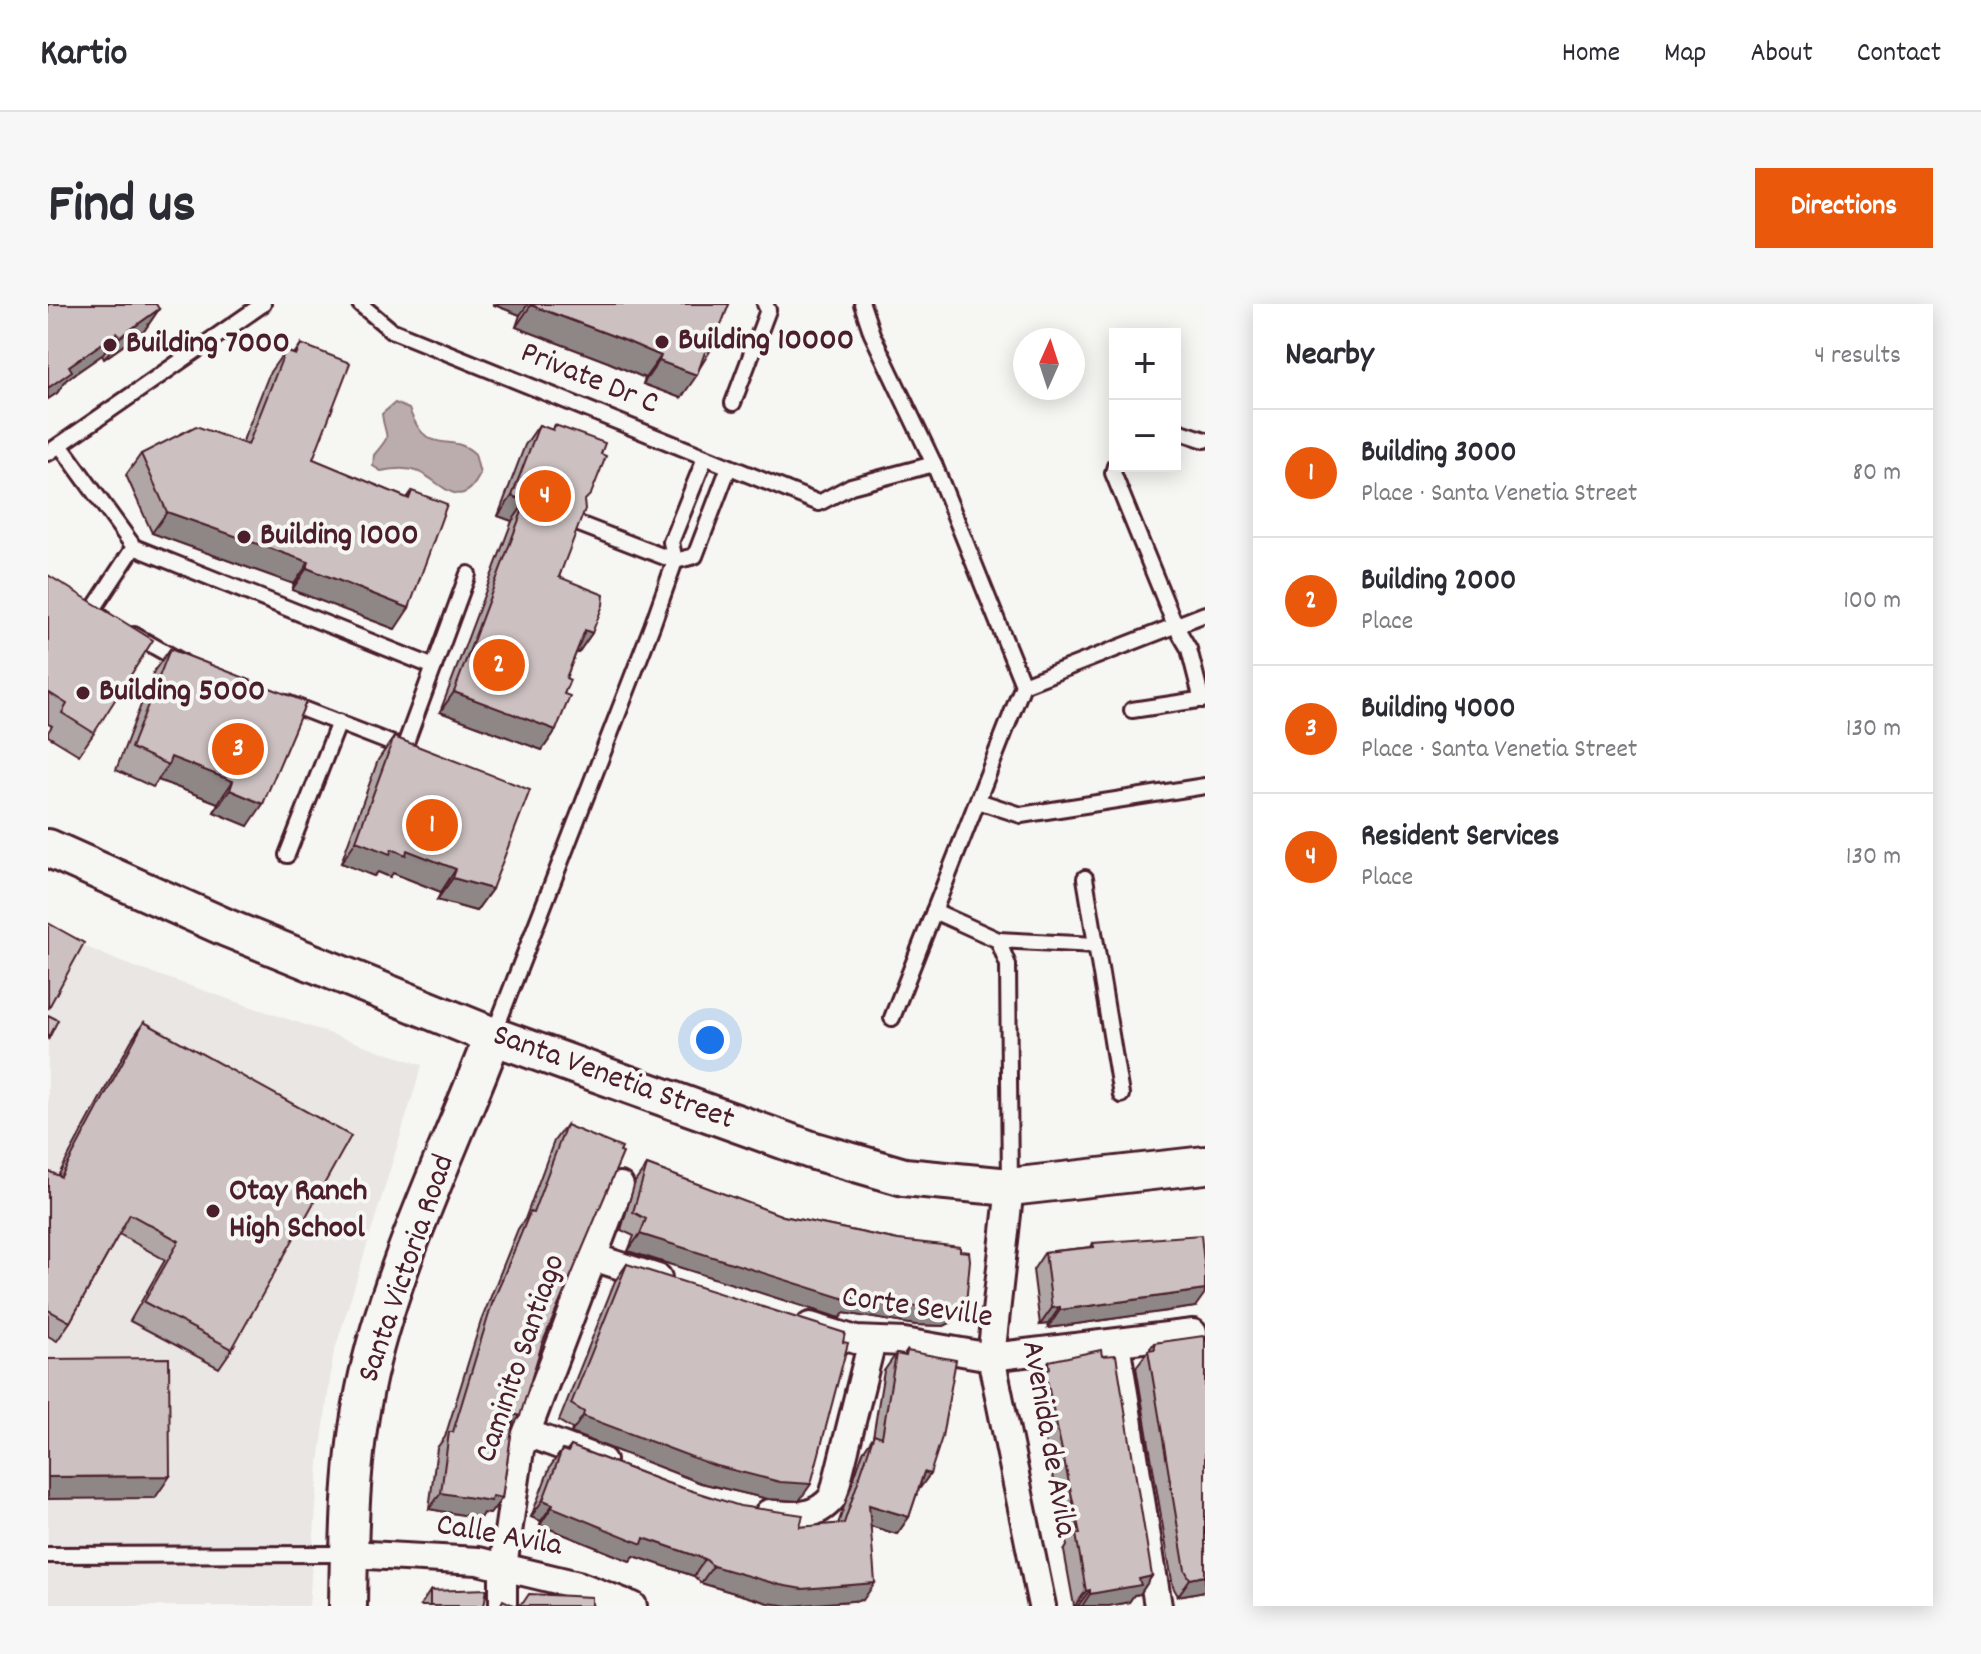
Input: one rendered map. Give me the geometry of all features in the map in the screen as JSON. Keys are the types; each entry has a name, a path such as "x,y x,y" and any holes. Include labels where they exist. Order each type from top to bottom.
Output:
{"street":[{"name":"Santa Venetia Street","path":"48,848 227,928 493,1036 811,1150 904,1177 1010,1187 1205,1165"},
{"name":"Santa Victoria Road","path":"348,1606 354,1459 365,1387 398,1279 493,1036"},
{"name":"Caminito Santiago","path":"503,1606 503,1567 512,1496 527,1433 620,1186"},
{"name":"Avenida de Avila","path":"1010,1187 991,1357 1042,1606"},
{"path":"593,1257 681,1285"},
{"name":"Corte Seville","path":"784,1319 856,1340 991,1357 1193,1333"},
{"path":"744,1508 799,1517 822,1510 833,1497 872,1341"},
{"path":"1116,1343 1158,1606"},
{"path":"527,1433 627,1471"},
{"name":"Calle Avila","path":"349,1554 478,1561 578,1585 633,1606"}],"lane":[{"path":"263,304 54,449 134,547 434,667"},
{"name":"Private Dr C","path":"360,304 391,330 819,503 851,486 934,464"},
{"path":"733,403 768,310 765,304"},
{"path":"862,304 872,334 934,464 1023,685 892,1018"},
{"path":"1181,432 1205,440"},
{"path":"493,1036 675,561 671,542 716,462"},
{"path":"579,524 675,561 695,556 716,462"},
{"path":"1113,472 1175,625 1189,649 1203,699 1132,710"},
{"path":"134,547 87,608 175,659 202,670"},
{"path":"271,696 411,751 434,667 468,574"},
{"path":"1023,685 1205,614"},
{"path":"287,855 339,722"},
{"path":"978,801 1021,815 1205,786"},
{"path":"1085,878 1121,1095"},
{"path":"934,911 998,940 1096,945"},
{"path":"998,940 1008,965 1010,1187"},
{"path":"48,1555 349,1554"}],"shaded area":[{"path":"395,403 409,409 424,434 440,442 466,447 475,454 480,474 473,486 458,494 419,472 404,469 381,471 373,466 374,455 387,436 382,414"},
{"name":"Otay Ranch High School","path":"48,930 123,963 422,1065 333,1356 319,1463 309,1606 48,1606"}],"building":[{"name":"Building 7000","path":"48,304 156,304 159,309 120,337 117,333 69,366 72,371 48,388"},
{"path":"532,304 729,304 712,348 707,346 697,375 659,361 661,356 624,340"},
{"path":"301,344 350,363 313,459 409,499 412,491 447,504 409,608 307,568 309,562 167,512 141,454 196,426 248,445 285,351 296,355"},
{"path":"539,425 553,430 555,425 605,443 601,454 606,456 591,494 584,501 585,509 559,577 604,595 592,633 585,630 566,678 570,680 564,694 570,696 556,730 454,692 526,501 512,496"},
{"name":"Building 5000","path":"48,575 153,640 94,733 62,713 67,704 48,692"},
{"path":"170,649 306,702 263,804 230,790 233,781 171,757 168,765 131,748"},
{"path":"394,737 530,790 492,889 453,878 456,869 407,850 406,855 392,849 390,854 356,841"},
{"path":"48,923 84,943 48,1009"},
{"path":"48,1015 58,1020 48,1040"},
{"path":"144,1022 351,1136 232,1349 144,1302 179,1241 130,1214 70,1322 48,1310 48,1171 61,1177"},
{"path":"566,1125 622,1148 620,1152 623,1153 542,1344 520,1416 514,1414 502,1498 492,1496 491,1501 441,1493 449,1432 453,1432 492,1304 530,1212 533,1213"},
{"path":"647,1165 783,1216 898,1240 960,1247 960,1251 969,1252 970,1260 966,1304 956,1309 928,1308 854,1295 852,1301 640,1234 646,1219 633,1212"},
{"path":"1201,1235 1205,1290 1060,1310 1060,1307 1052,1308 1045,1252 1094,1247 1093,1243"},
{"path":"627,1264 845,1333 843,1342 848,1343 811,1484 780,1482 713,1465 583,1416 584,1412 571,1404"},
{"path":"1203,1336 1205,1576 1190,1579 1185,1570 1148,1350 1155,1349 1154,1343"},
{"path":"1101,1350 1102,1356 1116,1355 1152,1576 1139,1579 1141,1585 1090,1594 1090,1590 1086,1591 1076,1534 1080,1534 1045,1371 1050,1369 1049,1361"},
{"path":"907,1351 956,1360 942,1437 930,1474 924,1472 909,1517 869,1505 875,1583 802,1589 780,1585 713,1566 705,1559 644,1538 642,1544 552,1507 553,1504 543,1500 562,1450 568,1452 571,1446 667,1483 740,1506 803,1515 800,1527 844,1523 874,1434 882,1437 896,1354 906,1356"},
{"path":"169,1358 170,1476 48,1477 48,1359"},
{"path":"487,1589 484,1606 430,1606 430,1591"},
{"path":"529,1594 592,1597 592,1606 515,1606 523,1603"},
{"path":"503,1600 515,1606 500,1606"}],"place":[{"name":"Building 10000","path":"662,342"},
{"name":"Building 7000","path":"110,345"},
{"name":"Resident Services","path":"545,496"},
{"name":"Building 1000","path":"244,537"},
{"name":"Building 2000","path":"499,665"},
{"name":"Building 5000","path":"83,693"},
{"name":"Building 4000","path":"238,749"},
{"name":"Building 3000","path":"432,825"},
{"name":"Otay Ranch High School","path":"213,1211"}]}
